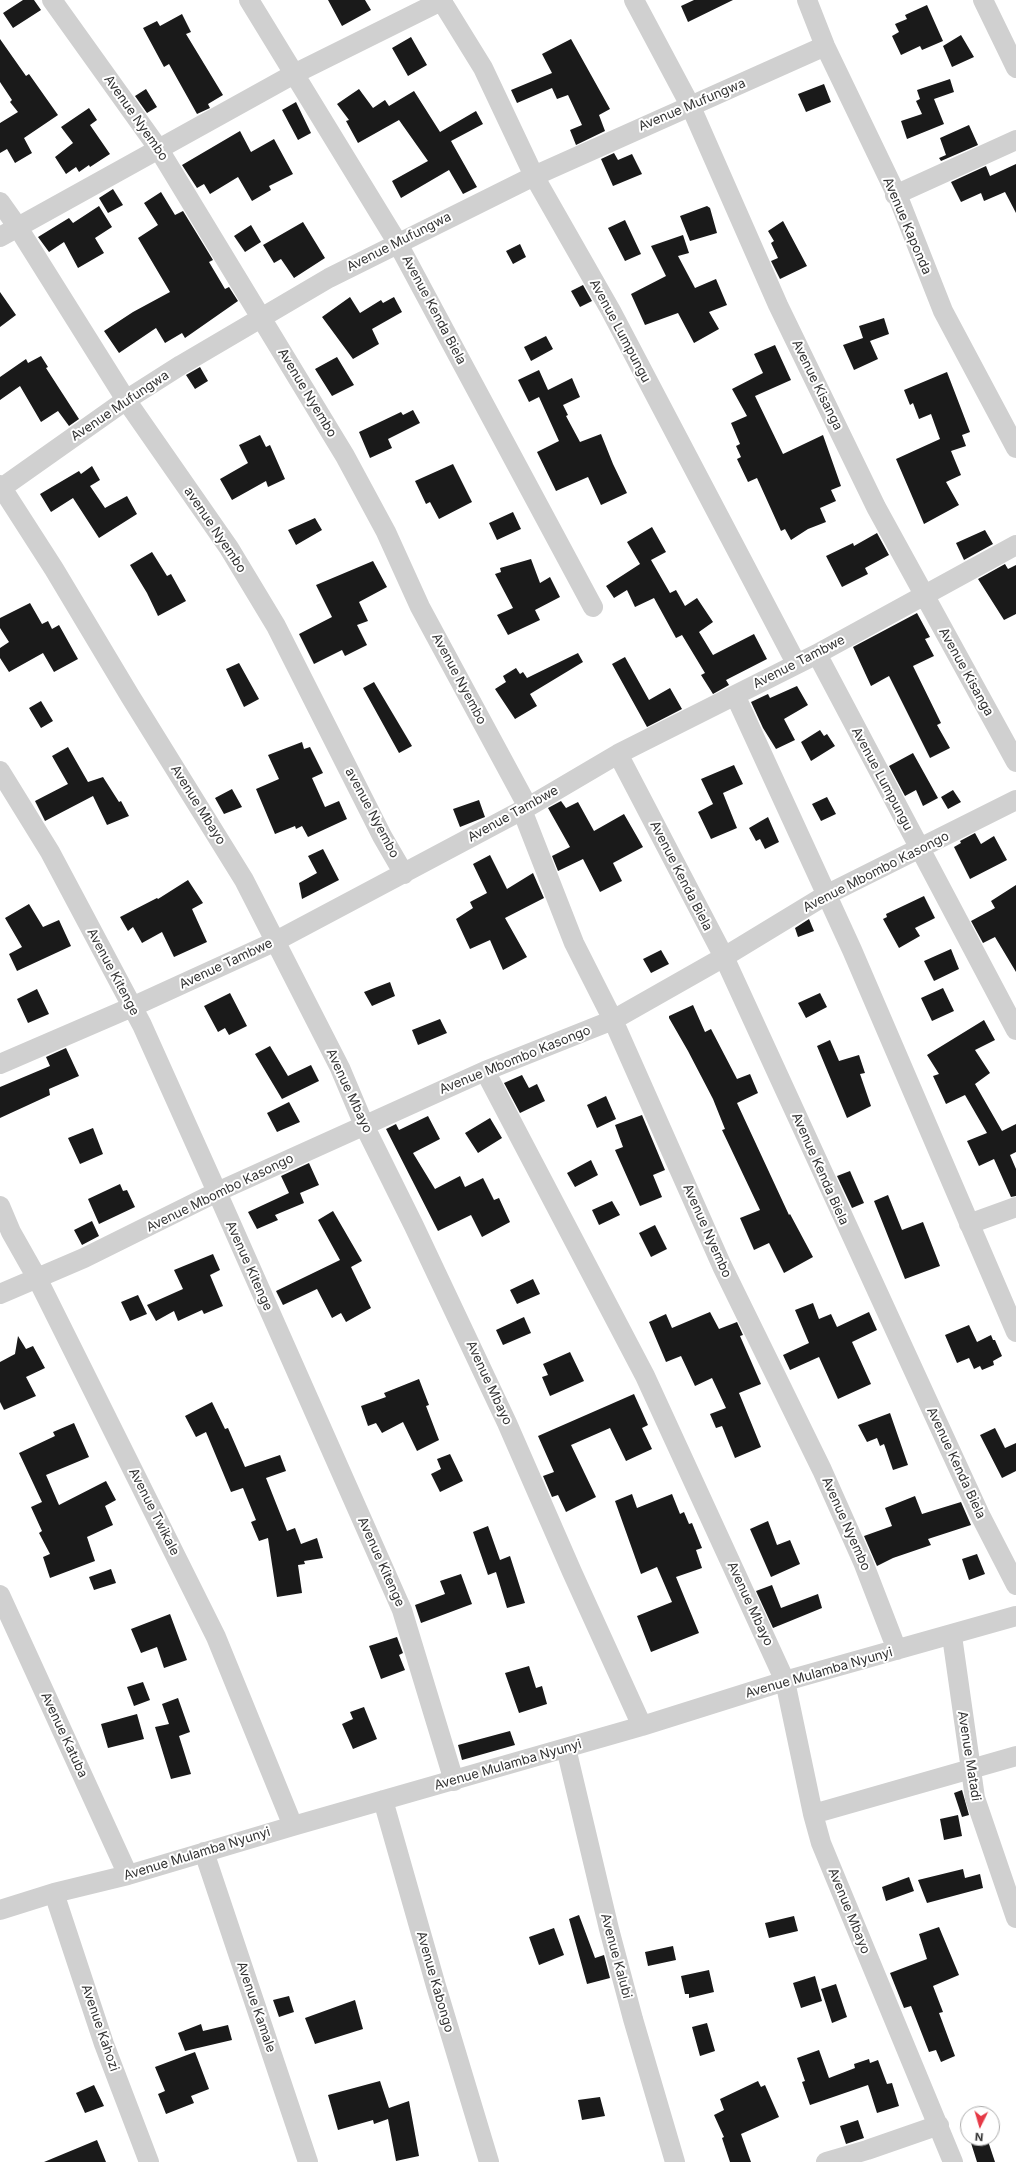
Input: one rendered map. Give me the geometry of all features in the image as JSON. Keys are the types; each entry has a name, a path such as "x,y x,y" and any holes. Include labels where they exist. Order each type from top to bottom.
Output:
{"street":[{"name":"Avenue Nyembo","path":"52,0 158,148 345,456 386,532 420,607 525,809 574,943 613,1020 722,1266 822,1470 863,1562 897,1650"},
{"name":"Avenue Kenda Biela","path":"249,0 397,242 593,607"},
{"path":"0,237 17,226 294,74 442,0"},
{"name":"Avenue Lumpungu","path":"442,0 483,68 534,176 611,311 796,664"},
{"name":"Avenue Kisanga","path":"634,0 691,107 778,305 876,507 1016,762"},
{"name":"Avenue Kaponda","path":"807,0 825,46 895,195 900,202 943,310 1016,448"},
{"path":"983,0 1016,68"},
{"name":"Avenue Mufungwa","path":"0,487 126,400 181,365 262,319 329,278 397,242 534,176 645,125 691,107 825,46"},
{"path":"895,195 1016,140"},
{"name":"avenue Nyembo","path":"0,202 17,226 126,400 229,548 276,626 382,836 404,874"},
{"name":"Avenue Mbayo","path":"0,487 54,569 130,696 244,880 274,942 340,1068 364,1125 414,1226 507,1423 572,1572 642,1726"},
{"name":"Avenue Tambwe","path":"0,1064 132,1007 274,942 525,809 618,754 817,654 1016,545"},
{"name":"Avenue Lumpungu","path":"817,654 1016,1030"},
{"path":"735,695 852,950 1016,1332"},
{"name":"Avenue Kenda Biela","path":"618,754 724,957 962,1478 1016,1586"},
{"name":"Avenue Kitenge","path":"0,771 50,852 132,1007 217,1192 402,1610 454,1780"},
{"name":"Avenue Mbombo Kasongo","path":"0,1294 91,1255 217,1192 364,1125 485,1071 613,1020 724,957 826,895 1016,800"},
{"name":"Avenue Mbayo","path":"485,1071 645,1376 785,1681 813,1814 821,1843 939,2125 953,2162"},
{"name":"Avenue Twikale","path":"0,1206 11,1232 37,1278 216,1637 293,1826"},
{"path":"969,1224 1016,1207"},
{"name":"Avenue Katuba","path":"0,1595 128,1875"},
{"name":"Avenue Mulamba Nyunyi","path":"0,1910 54,1893 128,1875 642,1726 785,1681 952,1636 1016,1616"},
{"name":"Avenue Matadi","path":"952,1636 975,1798 1016,1918"},
{"name":"Avenue Kalubi","path":"566,1748 611,1936 675,2162"},
{"path":"813,1814 1016,1756"},
{"name":"Avenue Kabongo","path":"383,1800 436,1986 489,2162"},
{"name":"Avenue Kamale","path":"204,1852 308,2162"},
{"name":"Avenue Kahozi","path":"54,1893 104,2044 149,2162"},
{"path":"826,2162 867,2150 939,2125"}],"building":[{"path":"23,0 34,0 41,10 13,28 3,13"},
{"path":"328,0 365,0 371,10 342,26"},
{"path":"694,0 733,0 688,22 681,6"},
{"path":"927,5 943,41 922,50 920,46 901,55 892,36 899,32 895,24 907,19 905,15"},
{"path":"182,14 191,32 186,34 223,95 208,104 210,108 197,114 169,64 164,67 143,28 157,21 160,26"},
{"path":"961,35 974,57 952,67 943,46"},
{"path":"411,37 427,65 408,76 392,48"},
{"path":"0,39 26,76 29,74 58,115 24,138 32,153 15,163 7,149 0,153 0,123 18,112 10,102 12,100 0,82"},
{"path":"571,39 610,109 599,115 605,131 576,145 570,130 582,125 568,95 557,99 552,88 517,103 511,90 552,73 542,54"},
{"path":"950,79 954,92 934,99 944,124 907,139 901,121 922,114 916,101 920,99 917,90"},
{"path":"824,84 831,102 806,112 798,94"},
{"path":"146,89 157,107 147,113 135,96"},
{"path":"359,89 373,108 385,100 389,106 414,91 440,132 476,111 483,124 451,141 477,187 463,194 449,170 401,198 392,181 428,161 399,120 358,143 346,121 349,120 337,104"},
{"path":"296,102 311,133 298,140 282,110"},
{"path":"89,108 97,120 90,125 110,154 79,172 76,167 66,174 55,157 73,143 61,127"},
{"path":"969,125 978,145 941,161 939,158 946,155 940,138"},
{"path":"240,131 251,152 274,139 293,174 269,186 271,190 252,201 238,177 210,194 204,184 197,188 182,165"},
{"path":"614,153 618,160 632,154 642,174 613,186 601,159"},
{"path":"1016,164 1016,213 1005,192 984,201 981,193 961,202 951,182 986,166 990,176"},
{"path":"113,189 123,205 108,213 99,198"},
{"path":"161,192 175,215 183,211 213,260 209,262 225,289 229,287 238,301 185,338 182,333 165,343 156,328 119,353 104,331 133,312 170,292 138,238 158,225 144,203"},
{"path":"99,206 112,227 95,238 104,253 78,268 64,242 49,252 38,237 69,218 73,223"},
{"path":"707,206 710,208 717,233 690,241 680,216"},
{"path":"625,220 641,254 625,261 608,228"},
{"path":"783,221 807,266 780,279 771,261 778,258 771,243 774,241 768,231"},
{"path":"303,222 325,258 294,278 281,259 274,263 263,245"},
{"path":"251,225 261,242 245,252 234,236"},
{"path":"683,235 689,253 678,256 695,288 716,279 727,305 709,312 719,329 694,343 678,313 645,325 631,294 666,276 651,246"},
{"path":"520,244 526,257 513,264 506,251"},
{"path":"583,285 592,301 580,307 571,291"},
{"path":"0,292 16,315 0,327"},
{"path":"350,297 360,313 381,300 383,303 394,297 402,312 372,329 379,344 353,359 322,317"},
{"path":"884,318 889,334 870,341 878,359 854,370 843,345 863,338 859,326"},
{"path":"546,336 553,349 531,361 524,347"},
{"path":"775,345 791,380 755,396 783,454 823,435 841,486 831,490 836,501 820,508 826,522 808,529 791,540 785,529 781,531 757,478 748,482 737,459 741,457 736,446 740,444 731,423 747,416 732,389 763,373 754,354"},
{"path":"41,356 48,367 46,368 79,419 69,426 58,411 41,422 20,386 0,400 0,377 26,359 28,363"},
{"path":"337,357 354,385 332,396 315,369"},
{"path":"200,367 208,381 195,389 186,375"},
{"path":"539,370 548,390 572,378 580,397 563,405 568,415 566,416 580,442 601,434 627,493 601,505 588,477 556,491 537,452 559,441 539,397 529,402 518,380"},
{"path":"947,372 970,432 962,435 966,446 951,451 961,475 946,482 959,505 924,524 896,459 940,439 931,414 919,419 913,403 910,405 904,390"},
{"path":"413,410 420,423 388,439 392,448 370,458 359,432 401,412 403,415"},
{"path":"260,435 266,447 270,445 285,479 268,487 266,481 232,500 220,479 248,463 239,445"},
{"path":"453,464 472,502 439,519 430,502 426,504 415,481"},
{"path":"92,466 100,480 90,486 105,508 127,496 137,514 99,538 73,498 51,512 40,494 79,471 81,474"},
{"path":"513,512 521,529 497,540 489,523"},
{"path":"315,518 322,530 296,545 288,530"},
{"path":"652,527 666,552 651,560 670,593 676,590 685,606 697,598 713,622 699,632 713,655 754,634 767,659 726,680 729,685 713,694 701,675 705,673 682,635 676,638 654,598 635,607 627,590 614,598 606,586 640,564 627,542"},
{"path":"985,530 993,544 964,560 956,543"},
{"path":"877,533 889,555 865,568 868,574 842,587 826,556 853,543 854,546"},
{"path":"152,552 167,576 171,574 186,601 158,616 147,593 130,565"},
{"path":"531,559 540,583 550,577 560,597 535,610 540,620 508,635 497,615 513,608 495,574 501,572 500,568"},
{"path":"373,561 387,587 359,602 368,621 357,625 367,645 345,656 342,650 314,664 299,634 332,617 316,585"},
{"path":"1005,564 1008,569 1016,565 1016,614 1004,620 978,579"},
{"path":"30,603 42,624 48,621 52,629 59,625 78,659 54,672 43,653 9,672 0,658 0,648 9,642 0,628 0,618"},
{"path":"917,613 930,637 925,639 934,656 913,666 941,723 937,725 950,748 930,758 889,676 871,686 853,647"},
{"path":"578,653 583,662 530,694 537,706 515,719 495,689 506,682 503,676 516,668 520,674 523,672 527,678"},
{"path":"625,657 649,700 670,688 682,709 647,727 612,664"},
{"path":"239,663 259,699 244,707 226,669"},
{"path":"374,682 412,746 399,753 363,688"},
{"path":"797,686 808,705 784,719 795,740 776,749 763,728 751,702 768,694 770,698"},
{"path":"41,701 53,721 41,728 29,708"},
{"path":"820,730 824,736 827,734 835,746 811,761 801,742"},
{"path":"302,742 304,749 310,747 323,773 312,778 325,807 339,801 347,819 308,837 302,826 296,829 295,826 275,834 256,789 279,779 268,755"},
{"path":"68,747 88,782 103,777 119,802 121,801 129,816 107,825 93,796 45,821 35,801 68,784 52,756"},
{"path":"913,753 938,798 923,806 916,790 905,796 889,766"},
{"path":"734,765 743,784 723,793 737,828 711,839 698,812 713,804 701,779"},
{"path":"232,789 242,807 224,814 215,798"},
{"path":"953,790 961,802 948,809 941,797"},
{"path":"827,797 836,814 821,821 812,804"},
{"path":"479,800 485,817 460,827 453,809"},
{"path":"561,801 566,808 578,802 594,831 624,814 643,847 613,863 622,881 600,892 583,859 558,871 552,856 570,847 548,808"},
{"path":"768,817 779,842 765,849 760,839 756,841 749,828"},
{"path":"975,833 981,844 994,836 1007,860 970,879 954,847 961,843 960,841"},
{"path":"323,849 339,880 302,899 299,883 317,873 308,856"},
{"path":"490,855 507,889 533,873 544,898 505,918 527,957 503,970 490,940 470,949 456,919 473,908 470,902 487,893 473,864"},
{"path":"188,880 203,903 192,909 207,942 174,957 162,932 142,943 133,927 128,931 120,917 157,898 158,899"},
{"path":"1016,885 1016,972 995,937 983,943 971,921 995,908 991,901"},
{"path":"924,896 935,918 915,928 920,936 899,948 883,919 887,917 886,914"},
{"path":"29,904 43,927 59,920 71,946 17,971 9,954 22,947 5,918"},
{"path":"809,919 814,931 798,937 795,928"},
{"path":"951,949 959,969 934,981 924,961"},
{"path":"661,950 669,964 651,973 643,959"},
{"path":"390,982 395,996 372,1006 364,992"},
{"path":"943,988 954,1011 932,1021 921,998"},
{"path":"37,989 49,1014 28,1023 17,999"},
{"path":"230,993 247,1026 229,1035 225,1028 218,1032 204,1006"},
{"path":"820,993 827,1007 806,1018 798,1003"},
{"path":"693,1005 705,1032 711,1029 737,1079 750,1074 758,1093 737,1103 789,1215 790,1214 813,1257 784,1273 769,1243 754,1250 740,1218 760,1210 722,1130 725,1129 713,1099 669,1018 669,1016"},
{"path":"440,1019 447,1033 418,1045 412,1030"},
{"path":"984,1020 995,1040 975,1050 990,1073 975,1084 1002,1131 1016,1124 1016,1152 1010,1155 1016,1169 1016,1196 1011,1197 994,1159 979,1166 967,1141 987,1133 965,1095 946,1104 933,1076 939,1074 927,1055"},
{"path":"830,1040 839,1061 859,1055 865,1073 860,1074 871,1106 847,1118 817,1046"},
{"path":"270,1046 288,1076 311,1065 319,1081 282,1099 255,1054"},
{"path":"66,1048 79,1076 49,1089 50,1095 0,1118 0,1087 50,1066 46,1057"},
{"path":"522,1075 529,1088 537,1084 545,1101 520,1113 504,1083"},
{"path":"606,1096 616,1119 597,1128 587,1105"},
{"path":"289,1102 300,1122 277,1132 267,1113"},
{"path":"642,1115 665,1170 653,1175 662,1197 640,1206 615,1150 623,1147 615,1125"},
{"path":"428,1116 440,1139 413,1153 435,1189 460,1176 465,1187 483,1178 494,1200 499,1198 510,1222 482,1237 471,1215 438,1231 386,1129 396,1124 399,1130"},
{"path":"490,1118 502,1138 478,1153 465,1133"},
{"path":"93,1128 103,1154 80,1164 68,1138"},
{"path":"591,1160 598,1175 575,1187 567,1173"},
{"path":"309,1163 319,1185 300,1193 304,1203 275,1215 278,1220 257,1229 248,1212 289,1193 281,1176"},
{"path":"850,1171 864,1203 852,1208 837,1176"},
{"path":"120,1184 123,1191 127,1190 135,1207 99,1224 88,1199"},
{"path":"888,1195 902,1230 923,1222 940,1266 905,1279 874,1201"},
{"path":"612,1201 620,1215 599,1225 592,1210"},
{"path":"333,1211 362,1261 351,1267 371,1308 346,1322 341,1313 332,1318 317,1289 283,1305 276,1291 340,1260 318,1220"},
{"path":"92,1221 99,1236 82,1245 74,1230"},
{"path":"655,1225 667,1249 651,1257 639,1233"},
{"path":"213,1254 220,1270 210,1275 223,1306 204,1314 202,1310 178,1321 174,1311 156,1321 147,1305 183,1289 174,1270"},
{"path":"533,1279 540,1294 517,1304 510,1290"},
{"path":"138,1295 147,1314 130,1321 121,1302"},
{"path":"813,1303 819,1319 831,1314 837,1327 869,1312 877,1330 852,1342 871,1384 838,1399 819,1357 790,1370 783,1355 809,1343 795,1310"},
{"path":"710,1312 719,1329 737,1322 743,1335 740,1336 761,1384 739,1393 761,1447 735,1458 722,1426 716,1428 710,1414 726,1408 712,1378 695,1386 681,1356 666,1362 649,1322 666,1314 672,1328"},
{"path":"524,1317 531,1333 503,1345 496,1330"},
{"path":"969,1325 977,1342 991,1335 993,1340 995,1340 1002,1356 993,1361 994,1365 982,1370 980,1366 974,1369 969,1358 957,1363 945,1335"},
{"path":"18,1336 26,1349 33,1346 45,1368 26,1377 36,1396 4,1410 0,1402 0,1362 15,1354"},
{"path":"570,1352 584,1381 550,1396 542,1377 548,1375 543,1364"},
{"path":"419,1379 429,1405 426,1406 439,1440 417,1451 403,1422 382,1433 376,1423 368,1426 361,1406 386,1397 384,1393"},
{"path":"634,1394 648,1425 642,1428 652,1449 626,1461 610,1428 571,1445 596,1497 566,1512 558,1495 552,1497 543,1476 554,1472 538,1436"},
{"path":"212,1402 225,1429 228,1428 245,1467 280,1455 286,1471 266,1478 287,1531 295,1528 301,1544 317,1538 323,1558 304,1561 305,1564 298,1565 302,1593 277,1597 268,1538 259,1541 251,1522 256,1520 243,1488 231,1492 206,1432 196,1437 185,1416"},
{"path":"890,1413 908,1465 893,1470 884,1444 880,1446 877,1438 867,1442 858,1425"},
{"path":"74,1423 89,1457 46,1475 59,1505 106,1481 116,1500 105,1506 113,1525 87,1537 95,1561 50,1578 43,1557 50,1554 39,1533 42,1531 31,1507 42,1502 19,1453 55,1436 53,1432"},
{"path":"995,1428 1005,1448 1016,1443 1016,1471 1002,1478 980,1435"},
{"path":"450,1454 463,1481 440,1492 431,1474 441,1469 437,1459"},
{"path":"632,1494 637,1508 672,1494 680,1514 684,1512 689,1524 692,1523 702,1548 696,1550 702,1568 676,1577 699,1633 651,1652 637,1616 672,1602 657,1567 641,1574 615,1501"},
{"path":"915,1496 922,1514 961,1502 971,1525 928,1539 931,1545 893,1558 877,1566 864,1536 892,1526 885,1508"},
{"path":"768,1521 777,1545 790,1540 800,1564 771,1577 750,1529"},
{"path":"488,1526 500,1560 510,1556 525,1603 507,1608 496,1572 488,1575 473,1532"},
{"path":"977,1554 985,1574 969,1580 962,1559"},
{"path":"111,1569 116,1583 94,1590 89,1577"},
{"path":"461,1574 472,1604 421,1623 415,1605 445,1594 440,1581"},
{"path":"772,1585 781,1608 818,1594 822,1608 773,1628 756,1591"},
{"path":"170,1614 187,1660 164,1668 157,1647 141,1653 131,1629"},
{"path":"397,1637 403,1653 399,1655 405,1670 381,1679 369,1646"},
{"path":"529,1666 536,1688 542,1686 547,1704 519,1713 505,1673"},
{"path":"143,1682 150,1700 134,1706 127,1687"},
{"path":"178,1698 190,1732 179,1736 191,1774 171,1779 155,1727 169,1724 162,1704"},
{"path":"364,1707 377,1739 353,1749 342,1724 353,1719 350,1712"},
{"path":"137,1714 144,1739 108,1748 101,1724"},
{"path":"510,1731 515,1745 462,1760 458,1745"},
{"path":"962,1790 969,1815 962,1817 954,1793"},
{"path":"958,1815 962,1836 944,1840 940,1819"},
{"path":"963,1869 965,1878 980,1874 983,1888 927,1903 918,1880"},
{"path":"909,1877 914,1891 886,1901 882,1887"},
{"path":"579,1915 595,1958 604,1955 610,1978 587,1984 569,1919"},
{"path":"794,1916 798,1931 769,1938 765,1923"},
{"path":"939,1927 959,1975 933,1986 943,2012 939,2013 955,2056 941,2062 936,2050 929,2052 911,2006 904,2008 890,1973 927,1959 919,1934"},
{"path":"554,1928 564,1955 539,1965 529,1937"},
{"path":"673,1946 676,1960 648,1966 645,1952"},
{"path":"709,1970 714,1992 689,1998 689,1994 685,1994 681,1976"},
{"path":"815,1976 822,2001 801,2008 793,1983"},
{"path":"836,1984 847,2017 832,2023 821,1989"},
{"path":"289,1996 294,2012 279,2017 273,2000"},
{"path":"355,2000 363,2029 315,2044 305,2018"},
{"path":"707,2023 715,2051 700,2056 692,2027"},
{"path":"201,2024 203,2031 228,2025 232,2040 185,2051 178,2033"},
{"path":"819,2050 829,2078 855,2068 854,2064 869,2059 870,2063 878,2060 887,2084 892,2083 899,2106 877,2113 868,2085 810,2105 802,2082 805,2081 797,2058"},
{"path":"195,2052 209,2089 191,2096 194,2103 166,2114 158,2094 165,2091 155,2067"},
{"path":"380,2081 389,2108 409,2101 419,2156 396,2161 388,2119 374,2124 373,2120 338,2130 328,2095"},
{"path":"758,2081 761,2087 765,2085 779,2117 741,2134 751,2162 730,2162 722,2138 724,2137 714,2115 724,2110 720,2099"},
{"path":"94,2085 104,2106 85,2113 76,2093"},
{"path":"600,2097 605,2116 582,2120 578,2100"},
{"path":"858,2120 864,2138 846,2144 840,2126"},
{"path":"97,2140 106,2162 44,2162"},
{"path":"972,2146 990,2146 995,2162 977,2162"}]}
